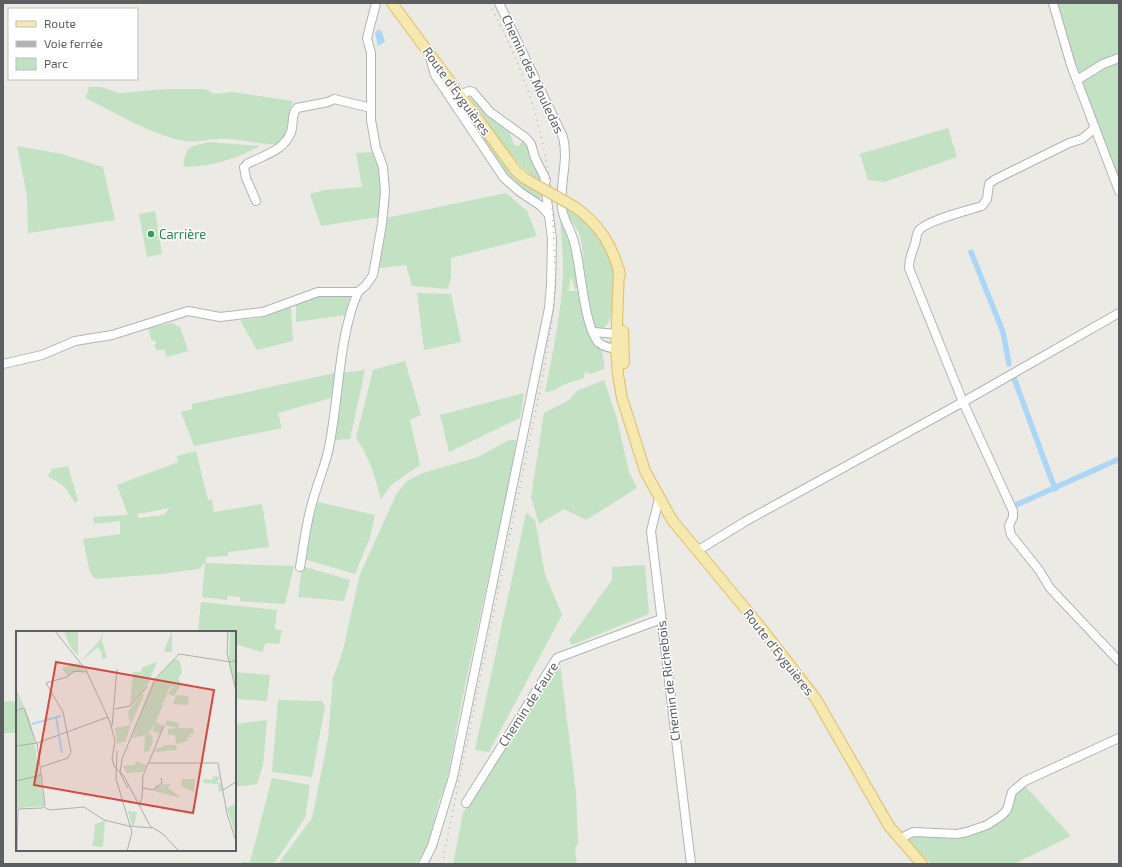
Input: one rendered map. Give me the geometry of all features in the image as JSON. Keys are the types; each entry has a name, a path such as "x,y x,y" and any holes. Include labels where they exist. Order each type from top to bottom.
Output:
{"main road":[{"name":"Route d'Eyguières","path":"392,3 516,171 524,178 575,208 599,228 615,255 622,285 618,339 622,398 634,442 645,471 659,500 672,520 763,630 816,699 852,760 877,807 899,839 922,864"},
{"name":"Route d'Eyguières","path":"618,339 634,442"}],"street":[{"path":"300,567 308,516 328,456 335,417 342,359 352,305 358,292 366,285 373,275 382,224 385,192 383,167 376,148 371,108 371,53 367,38 376,3"},
{"name":"Chemin des Mouledas","path":"499,3 563,136 566,153 562,191 562,208 564,218 574,242 588,318 596,339 602,345 618,339"},
{"path":"1053,3 1061,35 1076,80 1119,191"},
{"path":"429,52 435,75 504,178 520,192 542,206 550,216"},
{"path":"1076,80 1103,64 1119,58"},
{"path":"423,864 434,841 453,777 545,330 552,284 552,239 548,205 548,189 544,175 535,158 531,144 526,138 490,112 472,92 469,91 460,95"},
{"path":"256,201 246,178 244,167 282,146 291,132 293,115 297,108 328,102 334,99 371,108"},
{"path":"1095,128 1082,139 1069,143 994,180 989,184 987,199 982,206 963,210 924,226 918,231 915,245 910,256 909,268 963,402 1012,511 1013,517 1009,526 1011,535 1039,570 1050,588 1119,661"},
{"path":"3,364 42,355 75,341 112,335 188,311 220,318 263,312 318,292 358,292"},
{"path":"697,551 752,517 963,402 1119,313"},
{"path":"594,332 618,339"},
{"name":"Chemin de Richebois","path":"659,500 651,531 691,864"},
{"name":"Chemin de Faure","path":"466,804 557,658 661,618"},
{"path":"899,839 913,832 957,834 987,825 1007,810 1012,792 1025,781 1119,738"}],"green space":[{"path":"1057,3 1119,3 1119,184 1076,74"},
{"path":"442,80 535,190 544,197 537,200 512,184"},
{"path":"89,87 100,87 120,93 165,89 205,89 215,94 232,92 293,101 284,139 281,144 229,139 184,141 147,129 86,98"},
{"path":"472,95 509,130 514,145 519,146 523,139 525,141 540,171 541,181 521,166 511,155 469,96"},
{"path":"948,128 957,157 884,182 868,180 860,154"},
{"path":"209,142 260,146 242,155 215,163 186,167 183,164 187,150 193,146"},
{"path":"17,146 62,154 103,167 115,220 28,233 27,196"},
{"path":"374,152 380,184 378,217 321,226 310,194 324,190 362,187 356,153"},
{"path":"506,193 527,211 537,236 451,258 451,277 448,289 412,286 406,265 380,268 376,266 386,218"},
{"path":"559,207 563,225 571,243 579,286 575,290 572,279 570,279 569,291 580,291 599,342 604,362 604,369 591,374 587,372 584,374 584,378 565,384 553,391 545,392 556,333 562,289 563,257"},
{"path":"566,207 597,231 608,250 613,272 614,294 610,318 608,324 603,329 597,329 594,324 585,286 582,245 579,233 569,217"},
{"name":"Carrière","path":"155,211 162,254 147,257 139,214"},
{"path":"417,293 451,294 461,342 424,350"},
{"path":"316,296 350,297 345,315 296,322 296,304"},
{"path":"291,307 293,341 257,350 240,320 260,318"},
{"path":"172,323 180,327 188,351 167,357 164,349 157,351 154,345 156,344 155,340 152,341 148,328"},
{"path":"405,361 421,415 410,420 420,465 391,485 381,499 368,459 356,438 373,370"},
{"path":"365,370 350,439 334,440 342,373"},
{"path":"335,373 331,398 278,413 282,428 194,446 181,412 192,409 192,404"},
{"path":"604,380 617,419 629,472 637,488 586,520 564,509 539,524 531,497 544,413 569,400 577,391"},
{"path":"524,393 520,418 449,452 440,415"},
{"path":"509,440 516,440 515,454 462,700 446,785 439,801 429,843 416,864 278,864 312,818 328,738 333,678 343,650 360,574 397,493 407,481 423,473 478,457"},
{"path":"196,451 208,500 212,499 214,512 262,504 269,547 228,552 228,556 207,557 205,563 198,569 161,574 96,579 90,573 83,539 120,534 120,521 94,524 93,517 128,515 117,485 178,462 177,456","holes":["169,508 164,515 138,518 138,514"]},
{"path":"68,466 78,501 75,503 64,486 48,476 52,469"},
{"path":"318,502 375,515 370,537 355,574 304,559 312,517"},
{"path":"526,513 535,520 545,574 562,615 489,752 475,750"},
{"path":"205,563 294,566 285,604 240,601 240,597 228,596 227,600 202,597"},
{"path":"645,565 649,614 572,645 569,640 612,580 612,567"},
{"path":"302,566 350,580 344,601 298,597"},
{"path":"201,602 277,610 275,629 282,630 279,644 266,643 262,652 236,644 236,631 198,631"},
{"path":"558,661 560,663 576,793 578,842 575,849 577,864 453,864 463,813"},
{"path":"236,672 270,675 267,701 236,699"},
{"path":"278,700 322,701 325,706 312,777 272,772"},
{"path":"16,701 16,733 3,733 3,702"},
{"path":"267,720 263,765 257,784 236,787 236,724"},
{"path":"272,778 310,785 305,818 275,862 271,863 273,864 241,864 242,862 250,862"},
{"path":"1024,785 1071,836 1014,864 932,864 916,850 907,839 917,833 937,835 992,824 1017,789"}],"water":[{"path":"378,29 382,32 385,42 378,46 375,33"}],"waterway":[{"path":"971,252 1003,332 1009,364"},
{"path":"1014,378 1055,489"},
{"path":"1016,505 1119,459"}],"railway":[{"path":"442,864 542,380 554,297 555,275 552,212 544,149 528,91 517,62 489,3"}],"place":[{"name":"Carrière","path":"151,234"}]}
